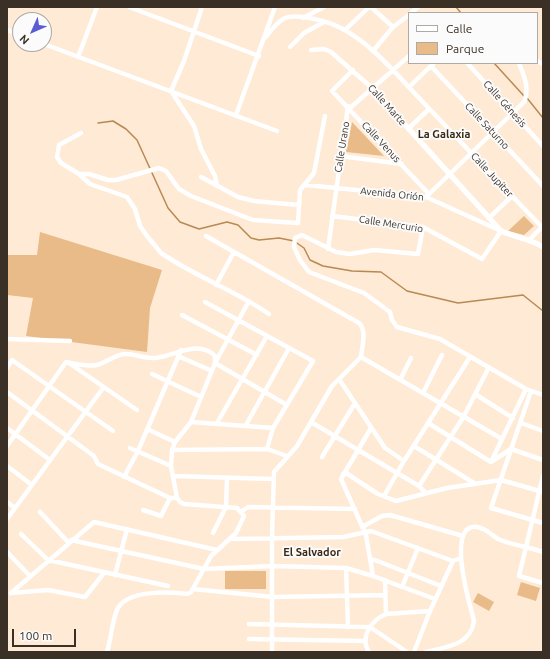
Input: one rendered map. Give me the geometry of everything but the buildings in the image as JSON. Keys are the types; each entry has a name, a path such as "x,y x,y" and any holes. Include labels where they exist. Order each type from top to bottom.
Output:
{"street":[{"path":"78,57 97,7"},
{"path":"129,7 259,56"},
{"path":"171,91 184,61 202,7"},
{"path":"236,115 266,37 275,7"},
{"path":"266,37 278,23 286,18 303,18 324,7"},
{"path":"345,30 370,7 394,27"},
{"path":"373,51 394,27 408,16"},
{"name":"Calle Jupiter","path":"303,18 324,22 345,30 373,51 542,226"},
{"path":"290,46 304,33 324,22"},
{"path":"52,47 277,131"},
{"name":"Calle Marte","path":"311,50 324,49 332,52 372,88 501,231"},
{"name":"Calle Urano","path":"328,249 335,188 349,107 408,57"},
{"name":"Calle Génesis","path":"468,64 543,146"},
{"path":"428,195 524,102 526,96 526,81 519,64"},
{"path":"408,88 432,65"},
{"name":"Calle Saturno","path":"432,65 492,133 543,186"},
{"name":"Calle Venus","path":"353,70 332,91 402,164 428,195"},
{"path":"171,91 194,126 201,149 215,176 217,186"},
{"path":"408,129 429,109"},
{"path":"79,174 116,180 150,169 159,168 166,171 185,194 253,220 298,223 302,186 314,173 325,116"},
{"path":"81,133 59,145 57,157 61,163 79,174 90,184 127,197 134,209 140,226 161,253 180,266 249,301 269,314"},
{"path":"340,156 402,164"},
{"path":"201,177 238,197 248,200 299,205"},
{"name":"Avenida Orión","path":"302,186 306,185 428,195 501,231 534,241 543,247"},
{"path":"489,218 512,196"},
{"name":"Calle Mercurio","path":"332,216 423,227 482,258 501,231"},
{"path":"529,240 542,226"},
{"path":"423,227 418,254 374,250 350,254 328,249 302,235 297,236 294,241 294,247 308,272 364,293 390,312 392,320 397,327 440,339 529,390 543,395"},
{"path":"206,236 359,323 364,331 361,357 339,379 324,398 297,446 274,472 272,537 272,652"},
{"path":"216,285 234,252"},
{"path":"177,498 171,466 172,450 175,442 192,422 215,363 240,321 249,301"},
{"path":"204,302 313,361 273,428 267,449"},
{"path":"182,315 257,354"},
{"path":"217,423 268,336"},
{"path":"7,339 70,342"},
{"path":"246,425 289,348"},
{"path":"66,362 88,366 98,365 124,353 143,358 157,358 181,350 201,349 210,351 215,356 215,363"},
{"path":"124,477 138,451 181,350"},
{"path":"423,393 442,355"},
{"path":"178,356 212,371"},
{"path":"361,357 502,439"},
{"path":"384,496 404,461 470,357"},
{"path":"400,380 411,358"},
{"path":"7,368 12,360 112,432"},
{"path":"7,446 50,387 66,362"},
{"path":"66,362 137,410"},
{"path":"215,363 287,405"},
{"path":"420,486 464,416 489,368"},
{"path":"152,374 202,397"},
{"path":"339,379 385,448 404,461"},
{"path":"7,520 103,388"},
{"path":"491,462 512,418 529,390"},
{"path":"529,390 521,423 491,508 543,523"},
{"path":"7,392 94,456 98,464 170,498 177,498 184,504 238,508 242,511 244,516 242,524 232,538 217,550 193,589 188,594 169,592 146,594 127,600 121,604 117,610 107,652"},
{"path":"475,394 512,418"},
{"path":"322,457 355,403"},
{"path":"192,422 273,428"},
{"path":"311,422 420,486 426,493"},
{"path":"428,423 491,462"},
{"path":"521,423 543,430"},
{"path":"7,428 50,460"},
{"path":"371,428 341,479 364,532 373,576"},
{"path":"147,429 175,442"},
{"path":"414,446 474,483"},
{"path":"130,448 171,466"},
{"path":"172,450 267,449 287,456"},
{"path":"511,449 543,460"},
{"path":"491,462 511,449"},
{"path":"7,466 32,485"},
{"path":"343,474 346,473 384,496 396,500 474,483 501,480 541,491"},
{"path":"174,476 273,479"},
{"path":"543,476 541,491 525,546 519,576 543,583"},
{"path":"213,533 226,507 226,478"},
{"path":"143,510 161,516 170,498"},
{"path":"7,502 15,508"},
{"path":"242,511 248,507 355,509"},
{"path":"40,512 70,541 204,569 273,566 346,568 385,580 435,599"},
{"path":"362,527 382,516 390,515 463,536"},
{"path":"104,573 83,598 48,590 10,593 94,522 217,550"},
{"path":"426,652 459,643 468,636 472,629 474,621 461,558 463,536 468,528 476,527 485,529 498,538 543,552"},
{"path":"114,575 127,529"},
{"path":"232,538 343,537 371,531 453,561 461,558"},
{"path":"21,534 48,560 168,586"},
{"path":"402,587 418,548"},
{"path":"7,552 30,576"},
{"path":"370,560 375,560 441,586"},
{"path":"414,652 435,599 453,561"},
{"path":"346,568 348,626"},
{"path":"385,580 386,614"},
{"path":"193,589 273,597 385,595"},
{"path":"367,651 365,641 370,627 386,614 430,611"},
{"path":"249,624 370,627 407,652"},
{"path":"249,639 365,641"}],"green space":[{"path":"352,122 384,156 346,152"},
{"path":"524,216 534,226 524,235 508,231"},
{"path":"40,232 162,270 150,308 147,352 26,336 33,298 7,295 7,255 37,255"},
{"path":"225,571 266,571 266,589 225,589"},
{"path":"521,582 540,588 536,601 517,595"},
{"path":"478,593 494,602 489,611 473,602"}],"waterway":[{"path":"456,7 460,12"},
{"path":"495,64 524,96"},
{"path":"527,98 543,118"},
{"path":"98,123 113,121 126,129 137,140 168,208 180,222 199,229 227,222 238,225 251,238 259,240 279,238 294,241 304,248 310,260 323,266 352,271 381,272 407,291 458,303 523,295 543,311"}],"district":[{"name":"La Galaxia","path":"444,134"},
{"name":"El Salvador","path":"312,552"}]}
